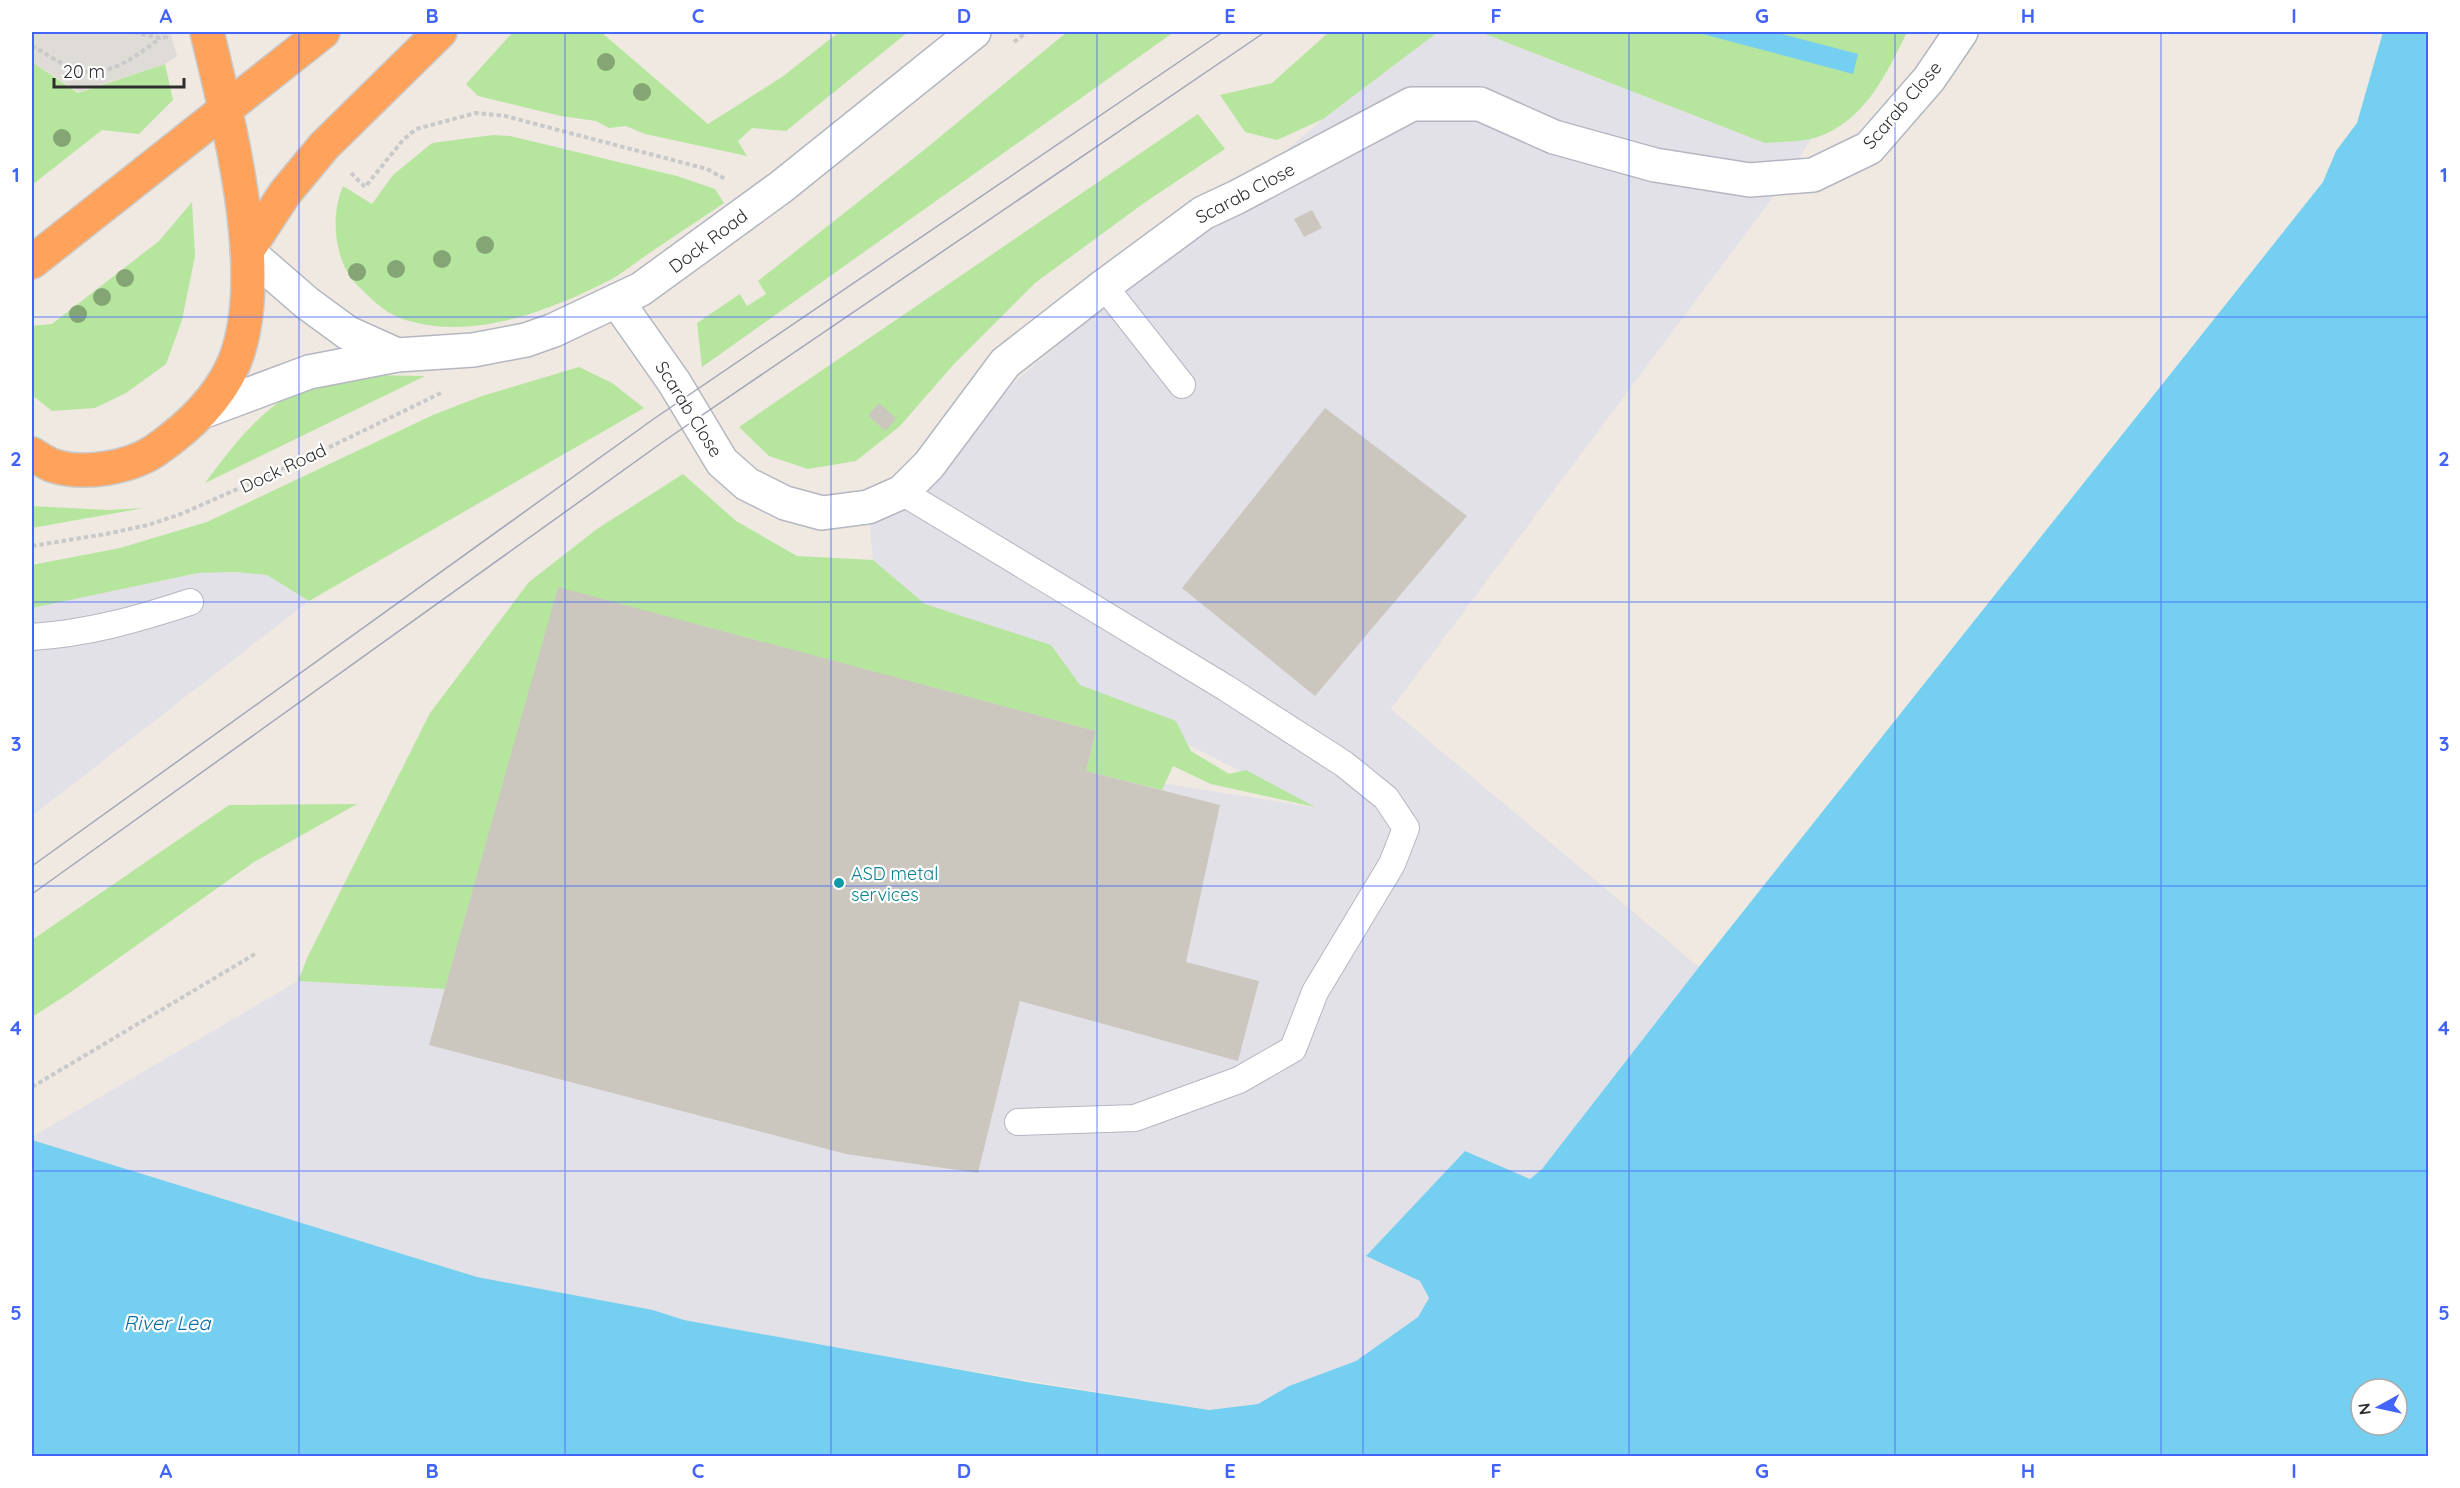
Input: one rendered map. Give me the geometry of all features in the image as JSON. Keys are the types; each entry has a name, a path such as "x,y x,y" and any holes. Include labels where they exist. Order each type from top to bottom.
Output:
{"highway":[{"path":"38,461 68,469 95,469 141,458 195,421 233,364 242,335 248,251 234,149 207,32"},
{"path":"32,262 323,32"},
{"path":"248,251 285,193 324,146 440,32"}],"street":[{"name":"Dock Road","path":"202,412 309,372 397,355 473,350 526,340 554,330 617,301 658,278 781,187 974,32"},
{"name":"Scarab Close","path":"617,301 674,382 722,462 747,484 785,503 822,513 868,507 902,492 929,465 1005,363 1104,285 1203,213 1412,104 1480,104 1554,137 1654,165 1750,180 1813,175 1869,148 1929,79 1961,32"},
{"name":"Dock Road","path":"248,251 307,303 348,333 397,355"}],"lane":[{"path":"1104,285 1182,385"},
{"path":"902,492 1226,688 1344,765 1386,798 1406,828 1392,864 1315,992 1293,1048 1239,1080 1135,1118 1018,1122"},
{"path":"32,637 92,631 134,621 190,602"}],"path":[{"path":"135,32 160,38 170,36"},
{"path":"32,46 75,69 98,71 133,60 160,38"},
{"path":"351,173 365,187 403,140 416,129 476,113 504,116 707,169"},
{"name":"Dock Road","path":"32,546 148,525 181,514 229,494 434,397"},
{"path":"32,1087 255,954"}],"shaded area":[{"path":"32,32 170,32 177,56 165,64 79,92 32,62"},
{"path":"1438,32 1480,32 1765,143 1811,139 1779,189 1391,709 1699,967 1542,1169 1530,1179 1465,1152 1366,1255 1420,1281 1429,1298 1418,1317 1356,1361 1289,1386 1258,1404 1209,1410 897,1359 684,1320 653,1310 477,1277 32,1140 32,1137 298,981 445,989 558,587 1096,731 1086,771 1312,807 1167,734 925,604 873,560 868,507 1323,119"},
{"path":"235,572 267,575 309,601 32,816 32,608 198,573"}],"green space":[{"path":"513,32 601,32 708,124 782,77 839,32 908,32 786,131 752,128 738,141 747,156 645,134 626,126 609,128 596,121 561,116 478,96 466,84"},
{"path":"1067,32 1174,32 702,367 697,323 740,294 747,306 766,294 758,281 924,150"},
{"path":"1329,32 1438,32 1323,119 1277,140 1245,132 1220,95 1272,83"},
{"path":"1480,32 1907,32 1871,96 1845,122 1811,139 1765,143"},
{"path":"32,62 78,93 165,64 173,100 139,134 102,130 32,185"},
{"path":"1198,114 1225,149 1144,203 1035,283 954,364 900,426 856,461 808,469 769,456 739,427"},
{"path":"493,135 510,136 677,176 715,189 724,203 615,277 561,303 535,312 481,325 453,327 426,325 388,312 357,285 343,264 336,238 336,211 343,186 372,204 393,175 432,143"},
{"path":"192,202 195,256 182,320 166,364 126,393 95,408 52,411 32,395 32,326 52,324 159,241"},
{"path":"579,367 612,383 644,408 309,601 267,575 235,572 198,573 32,608 32,565 120,548 207,522 433,415 482,396"},
{"path":"365,375 425,376 205,483 242,436 271,408 287,397 304,387 323,381"},
{"path":"683,474 736,521 797,556 873,560 925,604 1051,645 1080,685 1176,721 1191,751 1229,774 1246,770 1315,807 1211,784 1173,766 1162,790 1086,771 1096,731 559,588 445,989 298,981 308,956 430,713 529,582 597,529"},
{"path":"32,506 108,510 144,508 32,528"},
{"path":"357,804 254,862 32,1017 32,940 229,805"}],"water":[{"path":"1695,32 1774,32 1858,54 1853,74"},
{"name":"River Lea","path":"2383,32 2428,32 2428,1456 32,1456 32,1140 477,1277 653,1310 684,1320 1027,1382 1209,1410 1258,1404 1289,1386 1356,1361 1418,1317 1429,1298 1420,1281 1366,1256 1465,1151 1530,1179 1542,1169 1699,967 2323,182 2336,151 2357,123"}],"building":[{"path":"1312,210 1322,228 1304,237 1294,219"},
{"path":"879,403 896,418 886,431 868,416"},
{"path":"1325,408 1467,516 1315,696 1182,588"},
{"name":"ASD metal services","path":"558,587 1096,731 1086,771 1220,805 1186,962 1259,981 1238,1061 1020,1001 978,1173 846,1154 429,1045"}],"tram line":[{"path":"32,866 655,418 1223,32"},
{"path":"32,894 667,439 1265,32"}],"place":[{"name":"ASD metal services","path":"839,883"}]}
